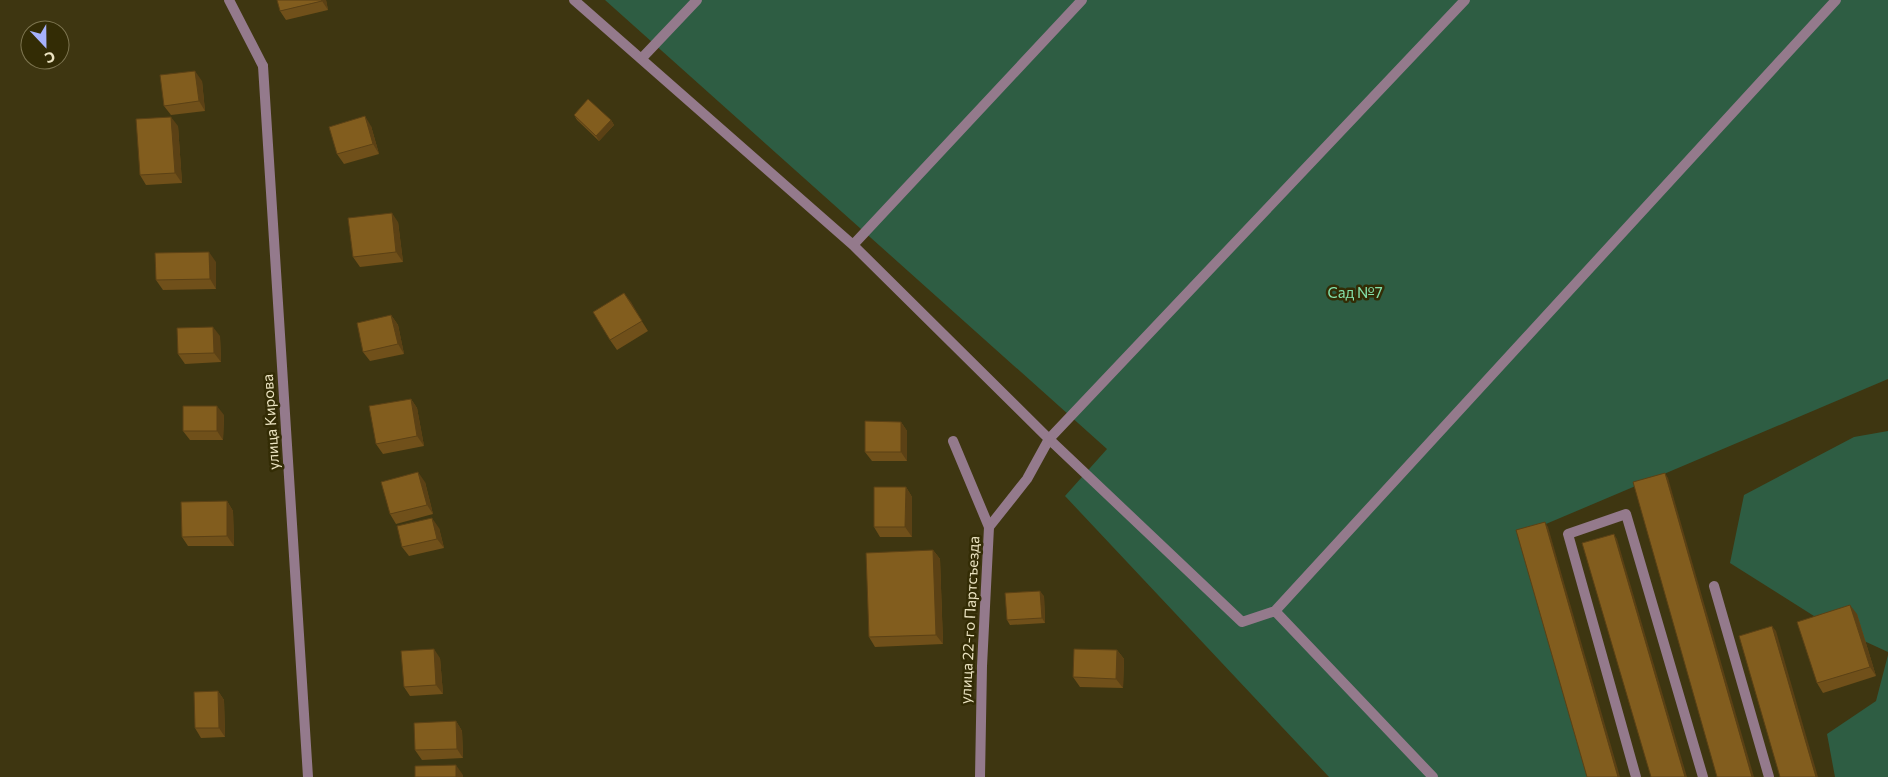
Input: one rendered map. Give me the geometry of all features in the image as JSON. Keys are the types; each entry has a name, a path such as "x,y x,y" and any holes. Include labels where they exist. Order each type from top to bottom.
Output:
{"street":[{"name":"улица Кирова","path":"229,0 262,66 308,777"},
{"path":"574,0 853,245 1049,439 1242,622 1275,612 1836,0"},
{"path":"642,58 697,0"},
{"path":"853,245 1082,0"},
{"path":"989,527 1027,479 1049,439 1465,0"},
{"name":"улица 22-го Партсъезда","path":"953,442 989,527 982,666 980,777"},
{"path":"1636,777 1568,534 1626,514 1703,777"},
{"path":"1714,586 1769,777"},
{"path":"1275,612 1434,777"}],"green space":[{"name":"Сад №7","path":"605,0 1888,0 1888,379 1520,535 1589,777 1329,777 1065,496 1107,449"},
{"path":"1888,431 1888,652 1825,623 1730,563 1744,495 1854,437"},
{"path":"1888,655 1888,777 1835,777 1827,734 1876,701"}],"building":[{"path":"277,0 321,0 322,1 280,11"},
{"path":"195,71 199,101 164,106 160,75"},
{"path":"588,99 611,120 596,136 574,115"},
{"path":"365,116 373,144 337,154 329,127"},
{"path":"171,117 175,173 140,175 136,119"},
{"path":"392,213 396,252 353,257 348,218"},
{"path":"209,252 210,279 156,280 155,253"},
{"path":"624,293 642,321 610,340 593,312"},
{"path":"391,315 398,344 363,352 357,323"},
{"path":"213,327 214,353 178,354 177,328"},
{"path":"411,399 417,436 376,444 369,406"},
{"path":"183,406 217,406 217,431 183,431"},
{"path":"865,421 901,422 901,452 865,452"},
{"path":"418,472 427,505 390,514 381,482"},
{"path":"1665,473 1752,777 1717,777 1633,482"},
{"path":"874,487 906,487 905,527 874,527"},
{"path":"227,501 227,536 182,537 181,502"},
{"path":"432,518 437,539 402,547 397,526"},
{"path":"1545,522 1618,777 1587,777 1516,530"},
{"path":"1614,534 1685,777 1651,777 1582,543"},
{"path":"933,550 936,635 869,637 866,553"},
{"path":"1040,591 1042,618 1007,620 1005,593"},
{"path":"1850,605 1870,667 1817,683 1797,622"},
{"path":"1772,626 1816,777 1780,777 1739,636"},
{"path":"434,649 436,685 404,687 401,651"},
{"path":"1074,649 1117,650 1116,679 1073,677"},
{"path":"218,691 219,728 195,728 194,692"},
{"path":"456,721 457,749 415,750 414,723"},
{"path":"456,765 456,777 415,777 415,766"}]}
